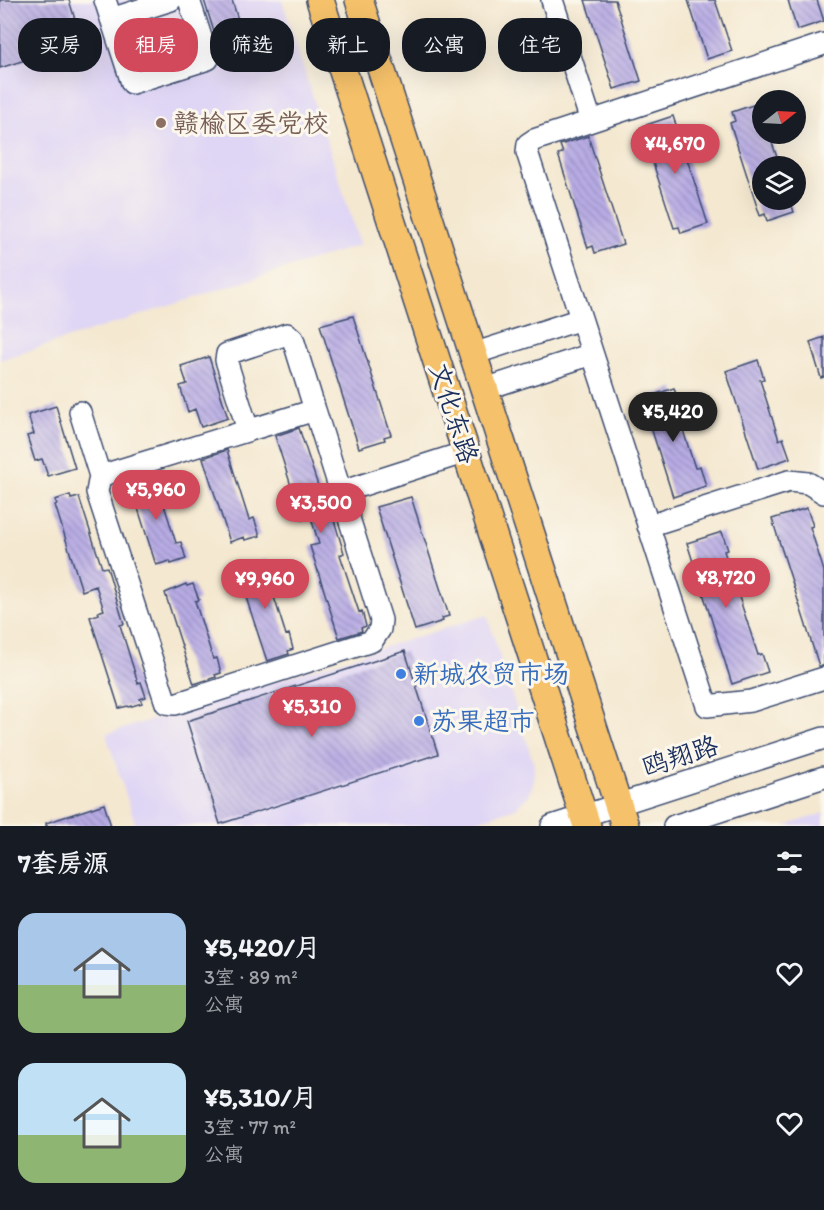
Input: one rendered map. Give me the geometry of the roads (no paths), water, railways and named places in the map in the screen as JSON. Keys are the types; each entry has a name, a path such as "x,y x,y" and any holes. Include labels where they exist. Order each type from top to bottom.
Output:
{"main road":[{"name":"文化东路","path":"320,0 585,821"},
{"name":"文化东路","path":"358,0 622,815"}],"street":[{"path":"171,0 108,9 132,83 208,59 189,0"},
{"path":"552,0 591,121"},
{"path":"824,44 534,140 528,144 526,152 707,706 751,701 824,678"},
{"path":"473,354 581,319"},
{"path":"80,412 100,476 97,492 166,703 171,704 372,641 377,636 381,620 293,339 287,334 227,354 226,360 248,430"},
{"path":"484,389 592,354"},
{"path":"100,476 315,410"},
{"path":"341,492 466,452"},
{"path":"648,526 789,480 808,483 824,493"},
{"name":"鸥翔路","path":"552,826 622,815 824,738"},
{"path":"674,826 824,777"}],"place":[{"name":"赣榆区委党校","path":"161,123"},
{"name":"新城农贸市场","path":"401,674"},
{"name":"苏果超市","path":"419,721"}]}
